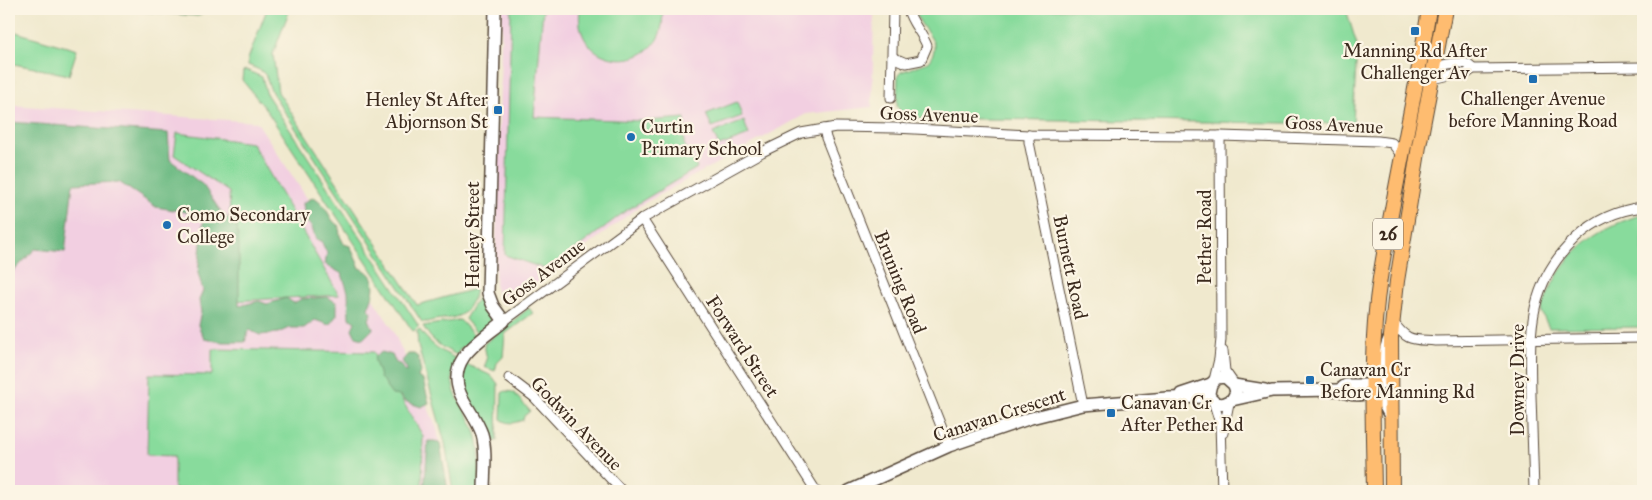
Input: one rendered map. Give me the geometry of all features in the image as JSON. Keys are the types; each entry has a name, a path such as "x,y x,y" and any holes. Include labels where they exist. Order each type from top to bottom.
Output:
{"main road":[{"name":"26","path":"1374,491 1372,392 1374,330 1380,279 1418,79 1429,9"},
{"name":"26","path":"1392,491 1392,329 1419,146 1445,9"}],"street":[{"name":"Henley Street","path":"495,9 488,293 493,306 504,321"},
{"path":"891,98 893,9"},
{"path":"892,57 906,63 921,60 927,46 923,35 910,17 908,9"},
{"path":"1418,79 1434,73 1447,64 1467,64 1473,69 1643,68"},
{"name":"Goss Avenue","path":"504,321 642,219 781,142 801,133 836,127 1029,135 1220,136 1378,141 1392,143 1402,156"},
{"name":"Bruning Road","path":"824,129 949,446"},
{"name":"Burnett Road","path":"1029,135 1083,405"},
{"name":"Pether Road","path":"1212,382 1219,360 1221,339 1220,136"},
{"name":"Downey Drive","path":"1534,491 1530,340 1532,320 1546,275 1560,254 1582,232 1621,212 1643,207"},
{"name":"Forward Street","path":"642,219 816,491"},
{"path":"484,491 483,440 476,421 460,392 457,373 464,355 504,321"},
{"path":"1391,418 1382,401 1372,392 1383,376 1385,348 1392,329 1405,337 1435,341 1643,338"},
{"name":"Pether Road","path":"1221,339 1226,371 1233,383"},
{"name":"Canavan Crescent","path":"1167,398 1225,377 1233,383 1272,391 1339,390 1348,395 1365,395 1372,392"},
{"name":"Godwin Avenue","path":"509,378 534,396 622,491"},
{"path":"1212,382 1209,393 1220,423 1222,491"},
{"path":"1221,443 1231,401 1236,392 1233,383"},
{"name":"Canavan Crescent","path":"849,491 949,446 1031,418 1083,405 1167,398 1212,399 1219,404 1272,391"}],"shaded area":[{"name":"Curtin Primary School","path":"502,9 874,9 872,107 806,114 641,205 511,304 502,304 497,298 495,284"},
{"name":"Como Secondary College","path":"9,105 257,122 392,328 437,428 448,491 9,491"}],"green space":[{"path":"112,9 212,9 198,16"},
{"path":"267,9 290,9 273,54 278,92 417,305 475,289 473,299 462,314 452,318 422,322 273,94 264,73 248,65 248,59"},
{"path":"511,9 543,9 534,117 645,121 685,118 684,144 697,168 627,210 548,270 505,255"},
{"path":"580,9 662,9 661,31 652,47 638,56 621,59 604,56 590,46 581,31"},
{"path":"915,9 1346,9 1357,45 1353,124 905,118 897,106 898,75 901,72 928,62 934,50 932,40 918,19"},
{"path":"9,30 77,50 69,75 9,63"},
{"path":"246,70 262,77 267,95 418,325 414,331 265,108 242,80 243,71"},
{"path":"737,102 742,116 712,127 706,114"},
{"path":"744,121 749,135 719,146 713,133"},
{"path":"9,122 168,133 170,160 203,185 221,212 237,226 239,306 259,301 267,304 286,298 294,303 301,299 328,297 337,303 337,315 329,325 315,320 304,328 289,328 278,333 260,335 249,330 245,342 222,342 204,339 198,325 201,312 199,300 203,291 198,273 204,215 156,207 119,182 73,184 65,252 35,249 9,276"},
{"path":"177,133 252,143 339,295 234,301 229,192 174,155"},
{"path":"314,197 323,205 332,220 339,226 340,236 344,244 350,246 360,268 366,271 373,280 374,291 368,308 372,313 369,319 373,329 363,339 356,337 352,329 355,322 349,318 348,292 342,274 325,264 327,253 321,241 316,240 311,225 305,221 303,203"},
{"path":"1637,216 1643,216 1643,327 1549,328 1541,312 1556,278 1565,264 1576,251 1602,231"},
{"path":"478,297 482,297 490,321 485,329 478,334 465,319"},
{"path":"529,308 533,313 505,334 503,357 497,363 495,371 484,367 487,360 484,344"},
{"path":"460,320 476,337 460,349 457,355 437,344 423,326"},
{"path":"419,329 435,346 455,358 452,371 455,391 477,437 479,491 453,491 445,443 418,346 417,331"},
{"path":"212,349 374,352 423,436 422,491 174,489 174,456 147,455 149,374 212,375"},
{"path":"382,352 392,355 396,363 400,364 405,372 408,371 402,361 408,354 414,354 418,357 421,372 418,376 423,380 429,403 421,407 404,401 401,396 392,395 380,378 374,357"},
{"path":"466,364 492,376 498,384 497,441 492,441 487,436 480,417 466,393 463,379"},
{"path":"505,391 513,392 530,411 524,416 523,420 512,423 501,419 502,393"},
{"path":"428,441 440,443 448,491 424,491"}],"place":[{"name":"Manning Rd After Challenger Av","path":"1415,31"},
{"name":"Challenger Avenue before Manning Road","path":"1533,79"},
{"name":"Henley St After Abjornson St","path":"498,110"},
{"name":"Curtin Primary School","path":"631,137"},
{"name":"Como Secondary College","path":"167,225"},
{"name":"Canavan Cr Before Manning Rd","path":"1310,380"},
{"name":"Canavan Cr After Pether Rd","path":"1111,413"}]}
